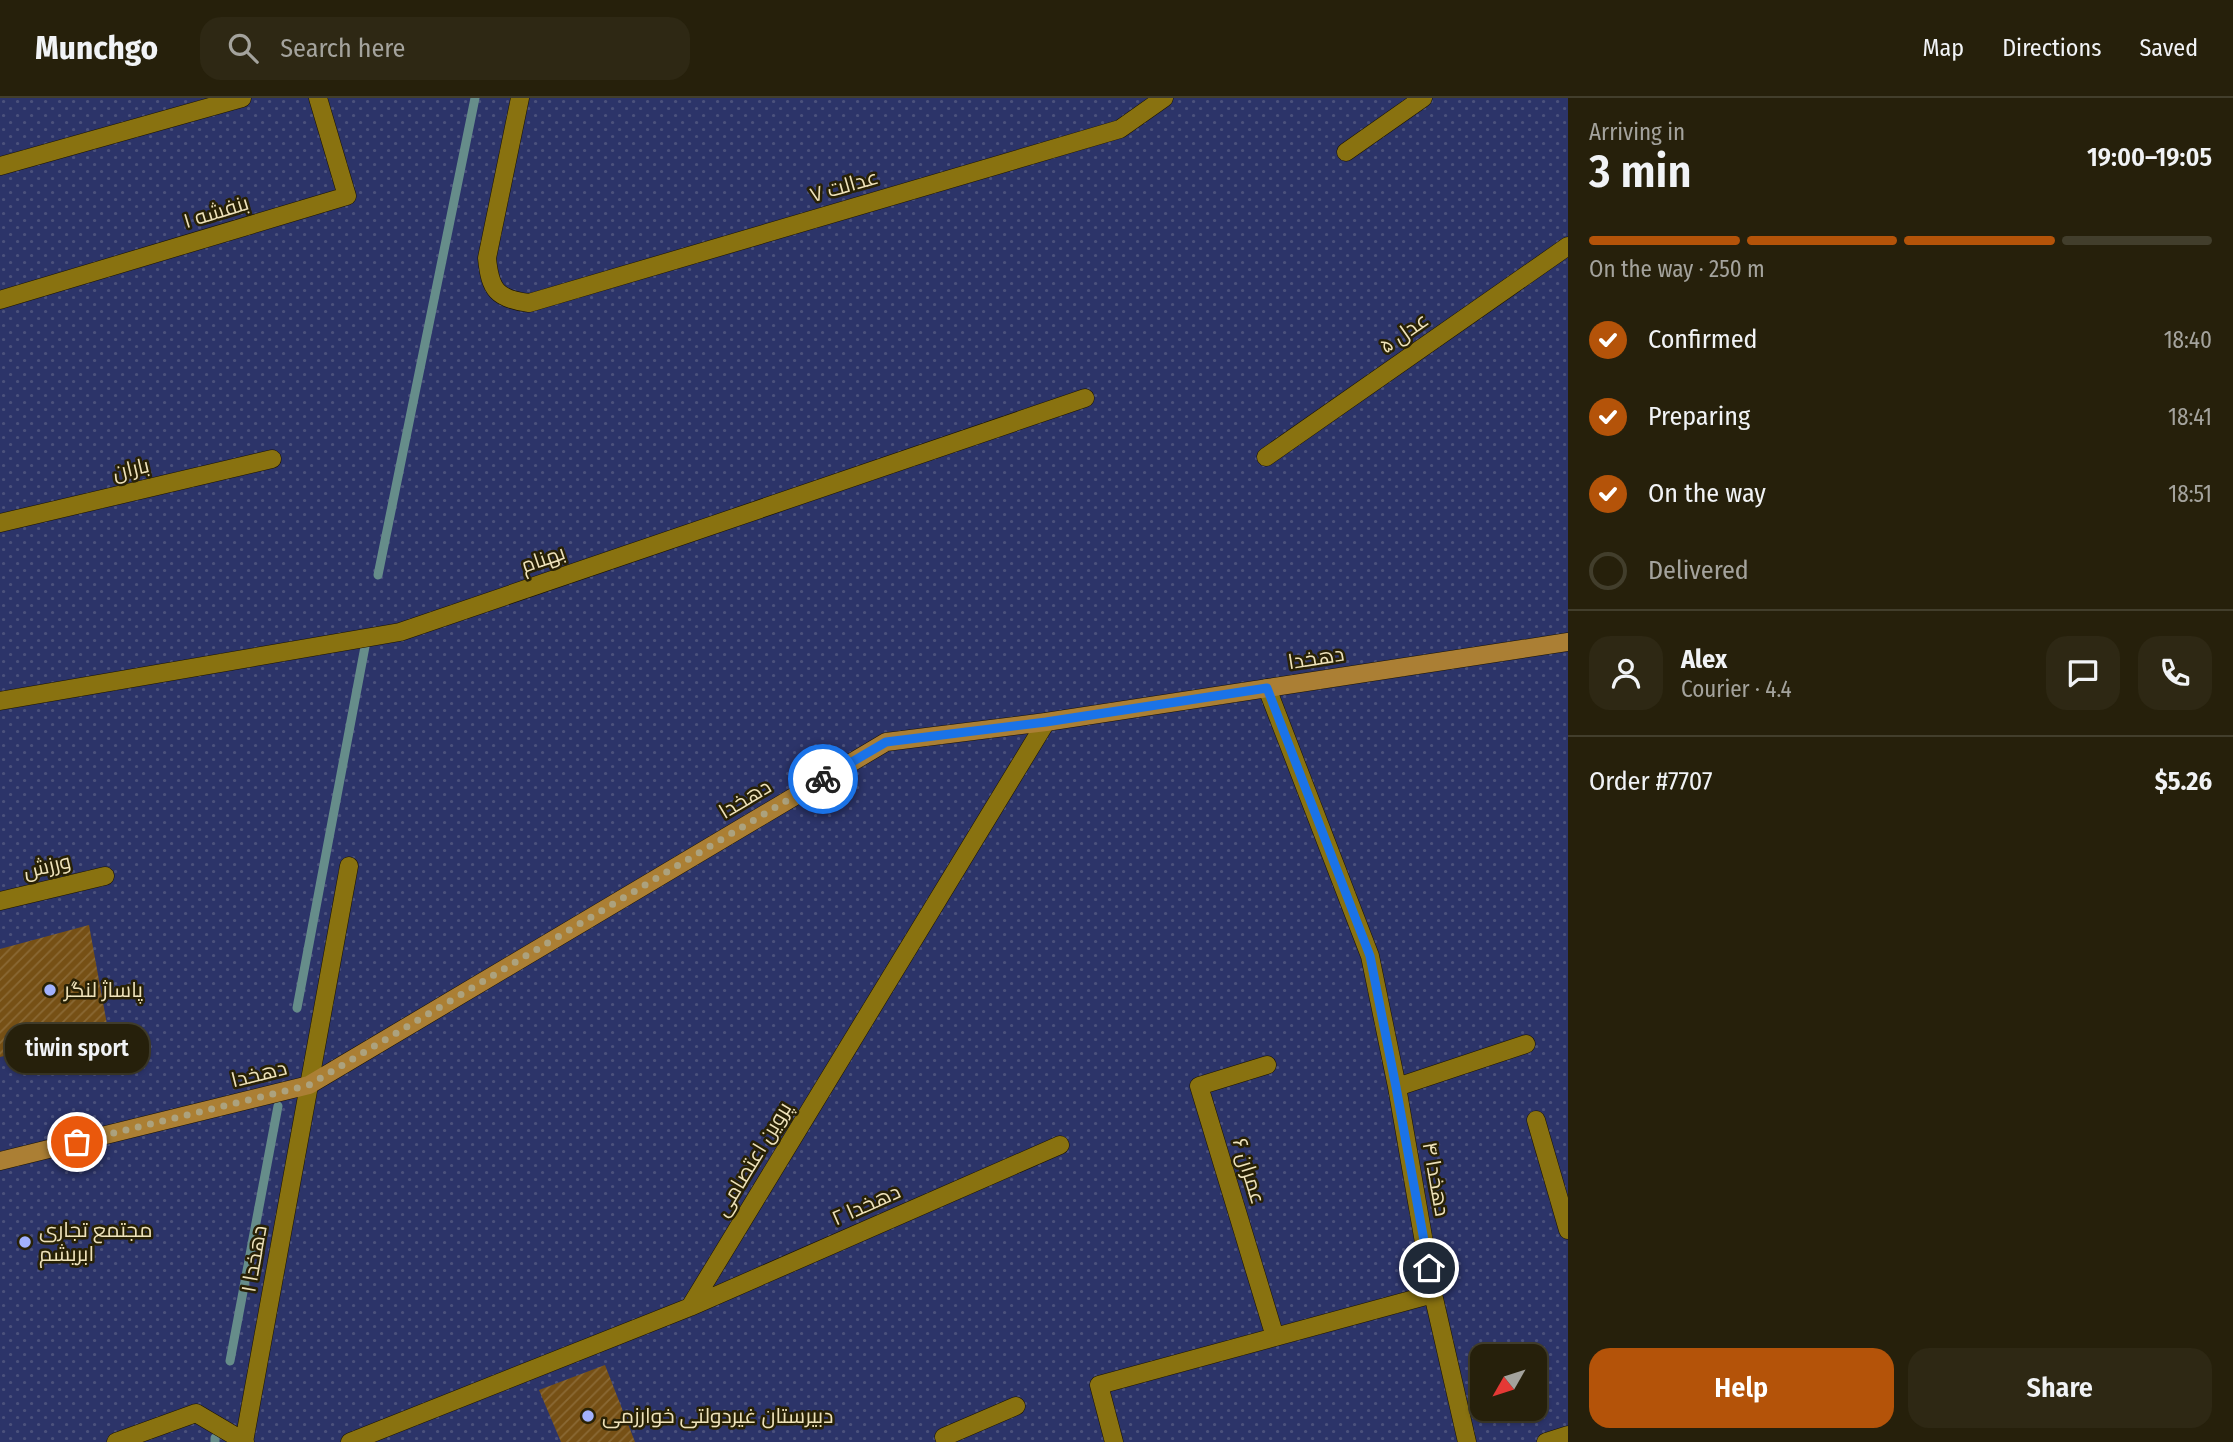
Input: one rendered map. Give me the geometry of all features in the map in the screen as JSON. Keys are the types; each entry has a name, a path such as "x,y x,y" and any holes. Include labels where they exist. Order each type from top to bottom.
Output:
{"street":[{"path":"0,166 242,98"},
{"name":"بنفشه ۱","path":"0,300 347,196 318,98"},
{"name":"۷ عدالت","path":"520,98 487,258 489,277 496,292 513,301 529,303 1120,129 1164,98"},
{"path":"1346,152 1423,98"},
{"name":"عدل ۵","path":"1266,457 1568,246"},
{"name":"بهنام","path":"0,701 400,632 1085,398"},
{"name":"باران","path":"0,523 272,459"},
{"name":"دهخدا","path":"0,1161 309,1085 886,742 1046,722 1568,642"},
{"name":"دهخدا ۴","path":"1267,688 1370,956 1433,1294 1468,1442"},
{"name":"پروین اعتصامی","path":"690,1307 1046,722"},
{"name":"دهخدا ۱","path":"245,1442 349,866"},
{"name":"ورزش","path":"0,901 105,876"},
{"path":"1396,1087 1526,1044"},
{"name":"عمران ۶","path":"1267,1065 1199,1086 1275,1338"},
{"path":"1536,1120 1568,1230"},
{"name":"دهخدا ۲","path":"690,1307 1060,1145"},
{"path":"1114,1442 1099,1385 1433,1294"},
{"path":"350,1442 690,1307"},
{"path":"941,1440 1016,1406"},
{"path":"116,1442 195,1413 245,1442"},
{"path":"1546,1442 1568,1435"}],"shaded area":[{"path":"0,98 1568,98 1568,1442 0,1442"}],"building":[{"name":"پاساژ لنگر","path":"89,925 108,1030 0,1057 0,949"},
{"name":"دبیرستان غیردولتی خوارزمی","path":"605,1365 635,1442 561,1442 539,1390"}],"waterway":[{"path":"378,575 475,98"},
{"path":"297,1008 367,636"},
{"path":"230,1361 278,1106"}],"way so far":[{"path":"77,1142 309,1085 823,779"}],"place":[{"name":"پاساژ لنگر","path":"50,990"},
{"name":"tiwin sport","path":"77,1142"},
{"name":"مجتمع تجاری ابریشم","path":"25,1242"},
{"name":"دبیرستان غیردولتی خوارزمی","path":"588,1416"}],"route":[{"path":"823,779 886,742 1046,722 1267,688 1370,956 1429,1268"}]}
